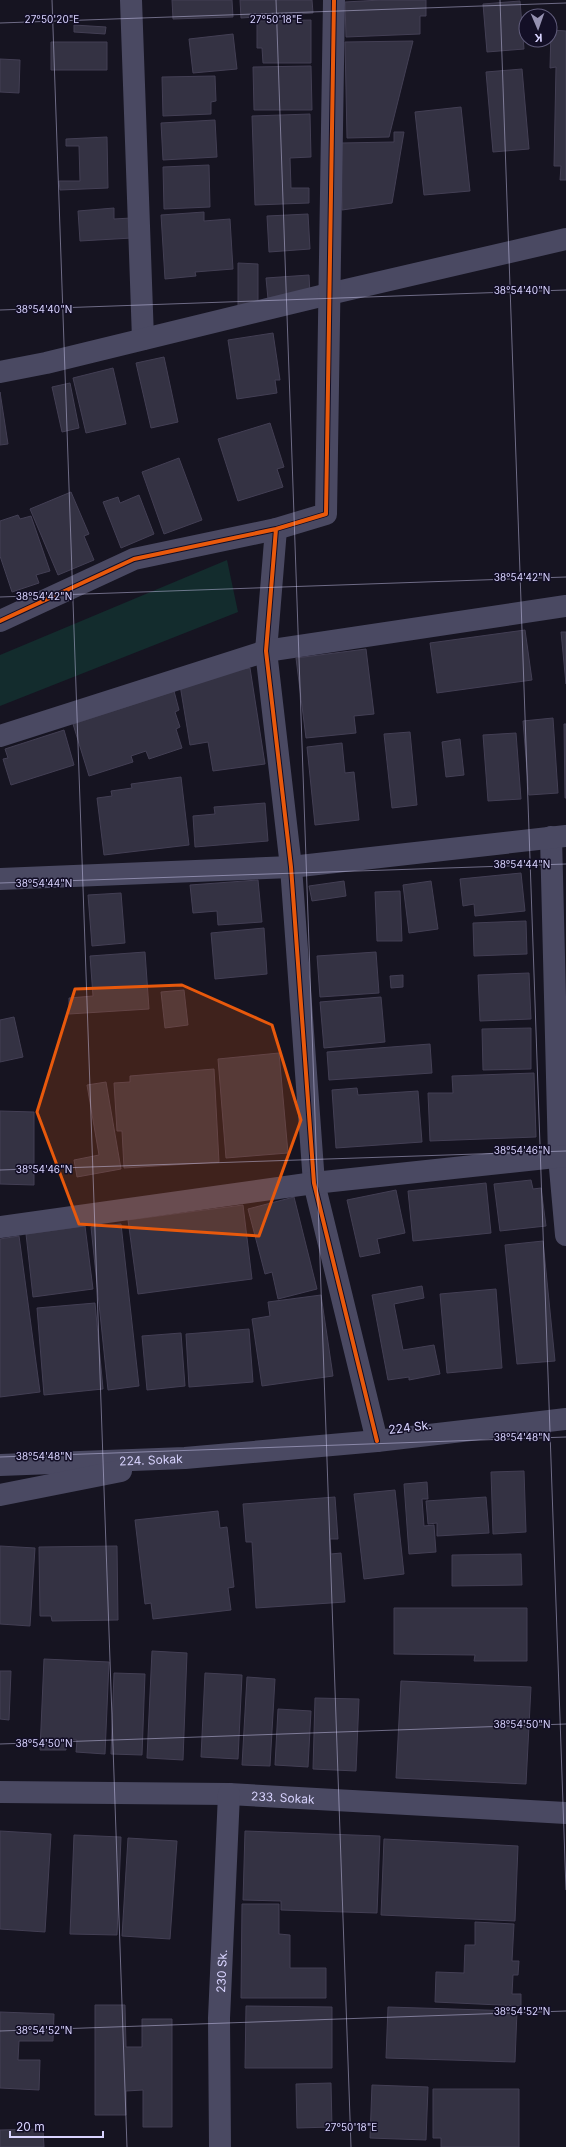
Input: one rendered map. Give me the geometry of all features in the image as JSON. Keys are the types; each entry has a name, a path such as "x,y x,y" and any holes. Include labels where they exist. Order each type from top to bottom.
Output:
{"street":[{"path":"131,0 143,339"},
{"path":"0,621 134,559 276,529 326,514 334,0"},
{"path":"0,372 46,364 330,294 566,239"},
{"path":"276,529 266,651 291,866 314,1183 377,1441"},
{"path":"0,736 266,651 566,606"},
{"path":"0,879 291,866 558,837 563,1156 566,1235"},
{"path":"0,1227 314,1183 563,1156"},
{"name":"224 Sk.","path":"185,1458 377,1441 566,1419"},
{"name":"224. Sokak","path":"0,1465 185,1458"},
{"name":"224. Sokak","path":"0,1495 185,1458"},
{"name":"233. Sokak","path":"0,1792 229,1794 566,1813"},
{"name":"230 Sk.","path":"220,2147 219,2018 229,1794"}],"highlighted area":[{"path":"182,985 272,1025 301,1120 259,1236 79,1224 37,1112 75,989"}],"green space":[{"path":"227,560 238,612 0,706 0,655"}],"building":[{"path":"172,0 232,0 233,17 173,19"},
{"path":"240,0 312,0 313,13 241,18"},
{"path":"426,0 426,16 420,16 420,34 346,37 345,2"},
{"path":"520,1 521,8 518,8 518,48 524,49 487,52 483,4"},
{"path":"311,20 311,63 263,63 262,48 257,48 257,21"},
{"path":"74,25 106,27 105,34 74,32"},
{"path":"558,30 566,31 566,180 560,180 561,166 554,166 556,67 550,68 551,48 558,48"},
{"path":"233,34 237,69 193,73 189,39"},
{"path":"413,41 389,137 347,138 345,42"},
{"path":"51,42 107,42 107,70 51,70"},
{"path":"0,59 20,60 19,93 0,92"},
{"path":"311,66 312,110 254,110 253,67"},
{"path":"522,69 529,149 493,152 486,72"},
{"path":"215,76 216,101 211,102 211,114 163,116 162,77"},
{"path":"461,107 470,191 424,195 415,112"},
{"path":"310,114 311,157 290,158 291,188 309,188 309,203 255,205 252,116"},
{"path":"215,120 217,157 163,160 161,123"},
{"path":"394,132 404,132 392,203 342,210 341,143 394,142"},
{"path":"107,137 108,188 60,190 59,181 80,181 79,146 66,146 66,139"},
{"path":"209,165 210,207 164,209 163,167"},
{"path":"114,208 114,219 131,218 132,238 80,241 78,211"},
{"path":"204,212 204,221 230,219 233,269 195,272 196,276 165,279 161,215"},
{"path":"308,214 310,249 269,252 267,216"},
{"path":"238,263 258,264 258,307 238,307"},
{"path":"309,275 310,296 268,299 266,278"},
{"path":"273,333 280,380 275,380 277,393 237,399 228,340"},
{"path":"164,357 178,422 151,428 136,363"},
{"path":"113,368 126,424 86,433 73,378"},
{"path":"70,383 79,428 62,432 52,387"},
{"path":"0,392 8,444 0,445"},
{"path":"270,423 284,467 277,469 283,487 238,501 218,439"},
{"path":"179,458 202,520 164,534 142,472"},
{"path":"71,492 89,534 84,536 94,560 58,575 30,509"},
{"path":"139,495 154,534 121,548 103,502 118,497 120,503"},
{"path":"18,515 20,519 31,516 50,571 36,575 39,583 12,592 0,556 0,521"},
{"path":"525,630 532,680 437,693 430,643"},
{"path":"561,632 566,632 566,684"},
{"path":"366,649 374,714 354,716 356,733 306,738 296,658"},
{"path":"250,668 265,764 213,771 208,742 190,745 180,685 198,675"},
{"path":"174,691 179,710 175,712 180,727 176,729 182,748 149,759 146,751 131,756 133,762 89,776 73,724"},
{"path":"553,718 558,793 529,795 523,721"},
{"path":"564,724 566,724 566,798 565,798"},
{"path":"64,730 74,765 11,785 3,759 8,758 5,749"},
{"path":"410,732 417,805 392,808 384,734"},
{"path":"516,733 521,799 488,801 483,735"},
{"path":"460,739 464,775 446,777 442,742"},
{"path":"342,743 345,773 354,772 359,820 315,825 307,747"},
{"path":"181,777 189,845 104,855 97,798 112,796 111,791 132,788 131,784"},
{"path":"265,803 268,841 195,847 193,816 215,814 214,807"},
{"path":"521,873 525,911 475,916 474,904 463,906 460,879"},
{"path":"258,880 262,922 218,925 217,911 193,913 190,885"},
{"path":"344,881 346,896 312,901 309,886"},
{"path":"431,881 438,929 409,933 403,885"},
{"path":"400,891 402,941 377,941 375,892"},
{"path":"121,893 125,943 92,946 88,895"},
{"path":"526,921 527,954 474,956 473,923"},
{"path":"264,928 267,974 215,979 211,933"},
{"path":"145,952 149,1009 69,1014 69,998 93,996 90,956"},
{"path":"376,952 379,993 320,997 317,956"},
{"path":"529,973 531,1019 480,1021 478,975"},
{"path":"403,975 403,987 391,988 390,976"},
{"path":"184,990 188,1025 165,1028 161,992"},
{"path":"381,997 385,1042 324,1048 320,1002"},
{"path":"14,1017 23,1057 0,1062 0,1020"},
{"path":"531,1028 531,1069 483,1070 482,1029"},
{"path":"430,1044 432,1073 329,1080 327,1052"},
{"path":"279,1053 288,1153 226,1158 218,1059"},
{"path":"214,1069 219,1162 124,1168 122,1131 117,1131 114,1083 130,1082 130,1076"},
{"path":"534,1073 536,1137 430,1141 428,1093 453,1093 452,1076"},
{"path":"106,1082 121,1169 77,1177 74,1160 99,1155 87,1085"},
{"path":"357,1088 358,1095 418,1091 422,1142 336,1148 332,1090"},
{"path":"0,1111 34,1112 34,1185 0,1184"},
{"path":"531,1180 533,1189 541,1188 546,1226 500,1231 494,1184"},
{"path":"486,1183 491,1233 413,1241 408,1191"},
{"path":"396,1190 405,1233 377,1239 380,1253 360,1257 347,1200"},
{"path":"294,1197 317,1289 278,1299 272,1272 265,1274 248,1209"},
{"path":"243,1205 252,1279 138,1294 128,1220"},
{"path":"121,1224 139,1386 108,1390 91,1227"},
{"path":"85,1226 93,1289 33,1297 26,1234"},
{"path":"19,1236 40,1392 0,1397 0,1239"},
{"path":"543,1241 555,1361 517,1364 505,1245"},
{"path":"422,1286 424,1298 394,1304 403,1350 434,1345 440,1374 409,1380 409,1377 388,1380 372,1295"},
{"path":"496,1289 502,1368 447,1373 440,1294"},
{"path":"321,1295 333,1376 262,1386 252,1319 270,1316 268,1302"},
{"path":"95,1303 103,1389 44,1395 37,1308"},
{"path":"249,1329 253,1382 189,1387 186,1334"},
{"path":"181,1333 185,1386 147,1390 142,1336"},
{"path":"524,1471 526,1532 493,1534 491,1472"},
{"path":"427,1482 428,1499 422,1499 424,1526 434,1525 436,1552 409,1554 404,1484"},
{"path":"395,1490 404,1574 364,1579 354,1494"},
{"path":"335,1497 338,1539 330,1539 331,1554 341,1553 345,1602 256,1608 252,1542 246,1542 243,1504"},
{"path":"486,1497 489,1533 437,1536 437,1523 428,1524 426,1501"},
{"path":"218,1511 220,1528 227,1527 234,1587 228,1588 231,1610 153,1619 151,1603 145,1604 135,1520"},
{"path":"0,1546 35,1548 30,1626 0,1624"},
{"path":"117,1546 118,1620 52,1621 51,1616 40,1616 39,1547"},
{"path":"521,1554 522,1585 452,1586 452,1555"},
{"path":"394,1608 527,1608 527,1661 474,1661 475,1655 394,1654"},
{"path":"152,1651 187,1653 183,1760 147,1758"},
{"path":"44,1659 109,1662 105,1754 76,1752 77,1740 66,1739 66,1750 40,1750"},
{"path":"0,1671 11,1671 9,1720 0,1719"},
{"path":"114,1673 145,1674 142,1755 111,1754"},
{"path":"205,1673 242,1675 238,1759 201,1757"},
{"path":"247,1677 275,1679 270,1766 242,1765"},
{"path":"401,1681 531,1687 526,1784 396,1778"},
{"path":"315,1698 359,1699 356,1771 313,1769"},
{"path":"278,1709 311,1711 308,1767 275,1765"},
{"path":"0,1831 51,1834 45,1932 0,1929"},
{"path":"245,1831 380,1836 377,1913 281,1910 281,1901 243,1900"},
{"path":"74,1835 121,1837 117,1935 70,1934"},
{"path":"128,1838 177,1841 170,1939 122,1936"},
{"path":"384,1839 518,1846 515,1921 381,1915"},
{"path":"242,1904 279,1904 279,1934 290,1935 290,1968 326,1968 326,1998 241,1998"},
{"path":"475,1922 514,1924 512,1961 519,1961 518,1975 513,1975 512,1994 521,1994 521,2006 435,2002 436,1972 464,1973 465,1945 475,1945"},
{"path":"95,2005 125,2005 126,2047 142,2047 142,2019 172,2019 172,2127 143,2127 143,2090 126,2091 126,2115 95,2115"},
{"path":"246,2006 332,2007 332,2068 245,2068"},
{"path":"388,2007 517,2011 515,2062 386,2058"},
{"path":"0,2012 54,2014 53,2041 19,2041 18,2060 40,2060 39,2090 0,2088"},
{"path":"331,2083 332,2127 297,2128 296,2084"},
{"path":"372,2085 428,2087 426,2140 370,2138"},
{"path":"433,2089 519,2089 519,2147 441,2147 441,2138 433,2138"},
{"path":"43,2129 44,2147 0,2147 0,2130"}],"cycle path":[{"path":"0,621 134,559 276,529 326,514 334,0"},
{"path":"276,529 266,651 291,867 314,1183 377,1441"}]}
